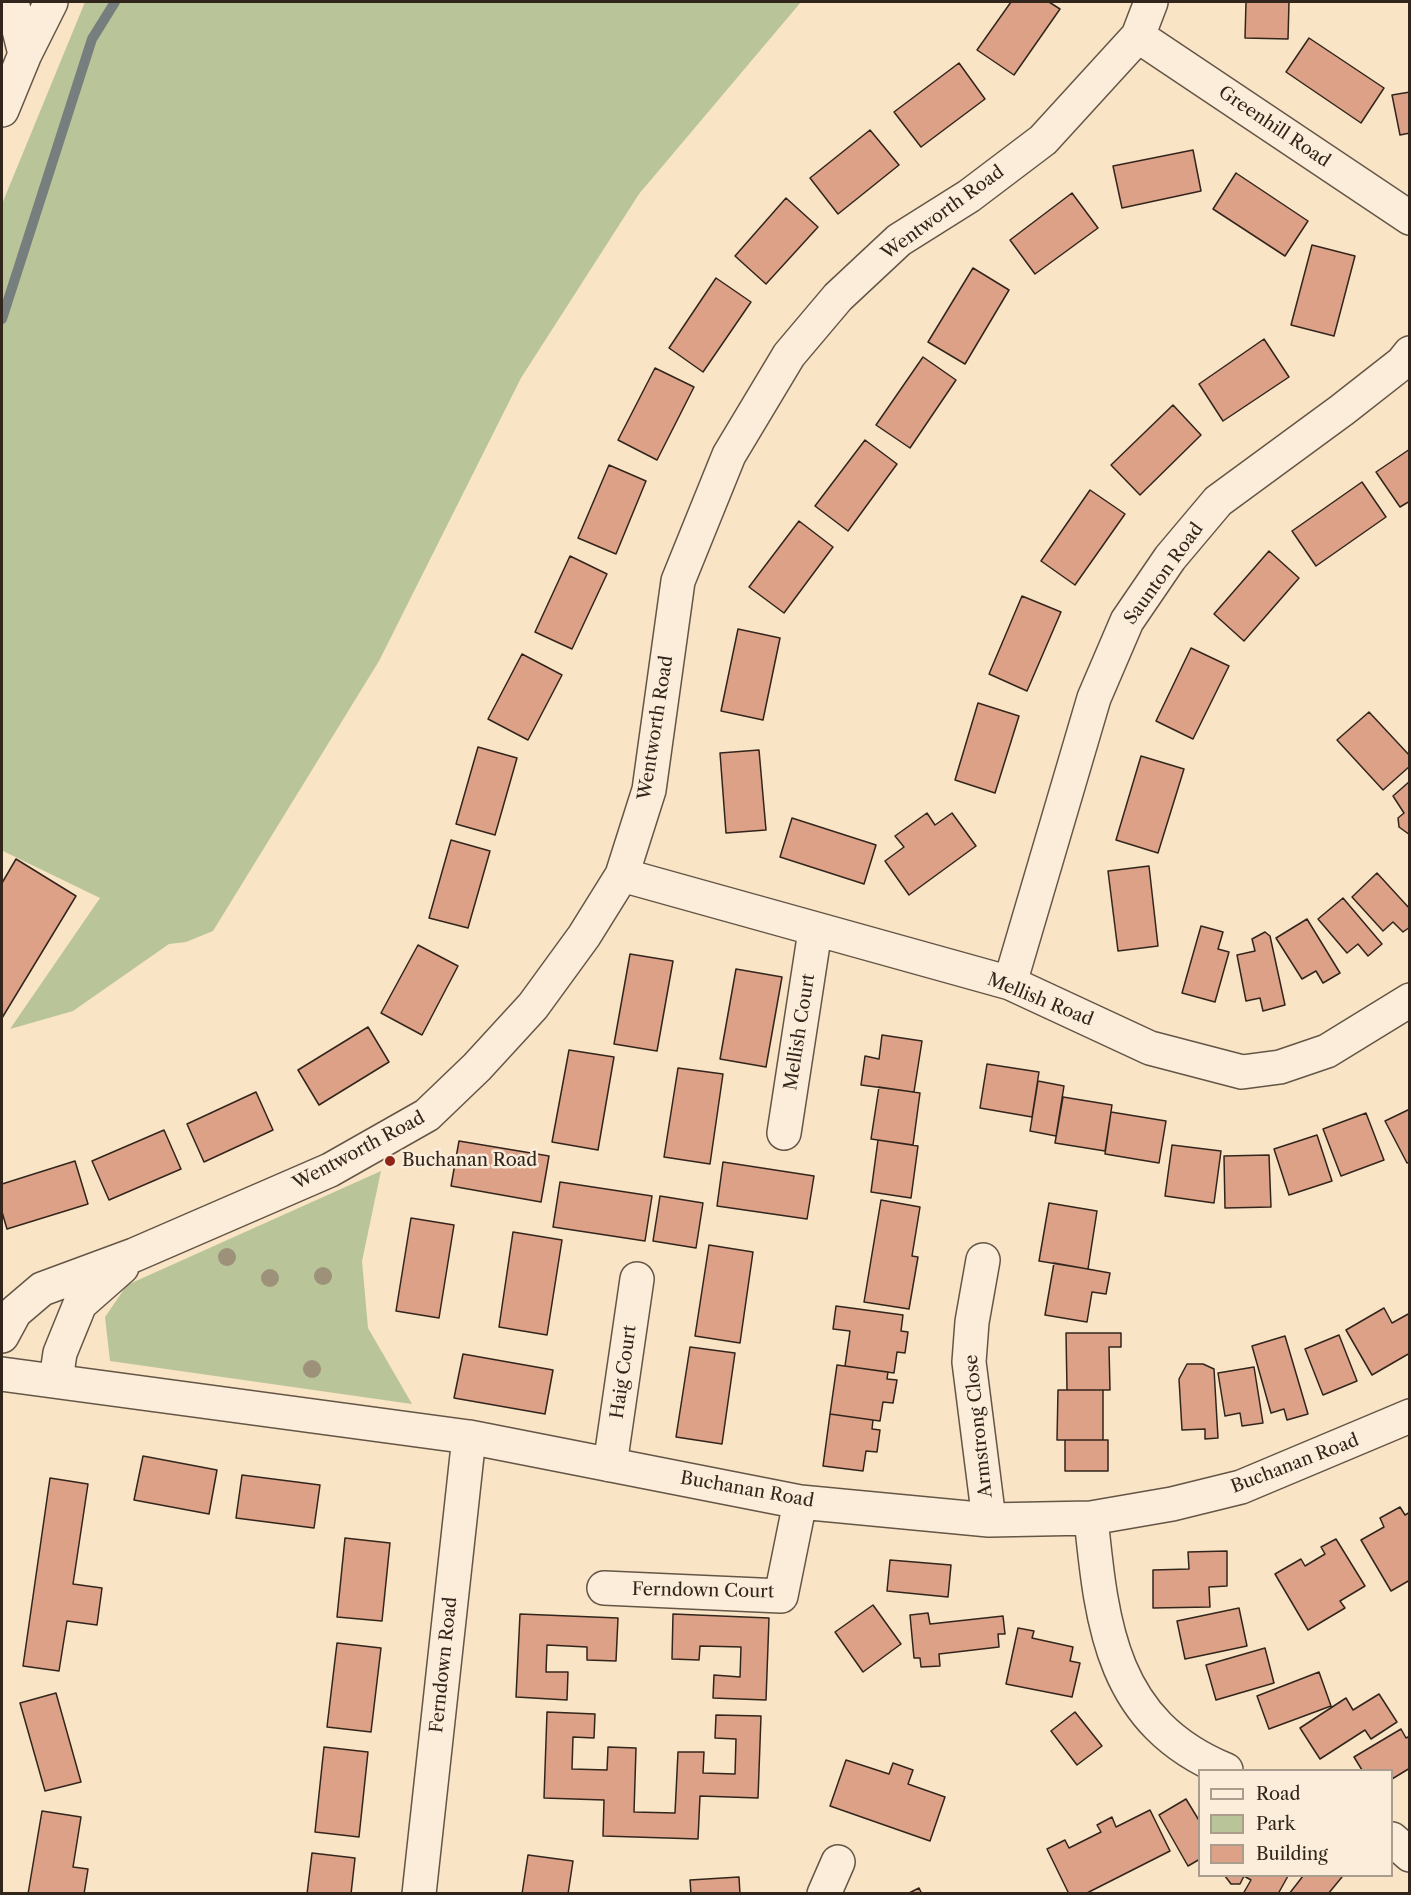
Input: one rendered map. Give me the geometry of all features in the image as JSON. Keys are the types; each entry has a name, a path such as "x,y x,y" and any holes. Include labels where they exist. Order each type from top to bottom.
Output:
{"street":[{"path":"12,2 25,54"},
{"path":"2,110 25,54 51,2"},
{"name":"Wentworth Road","path":"2,1336 15,1312 42,1288 134,1256 330,1170 428,1115 477,1067 533,1006 584,936 622,875 650,790 678,581 729,455 789,355 837,297 899,240 969,196 1043,140 1138,36 1151,2"},
{"name":"Greenhill Road","path":"1138,36 1410,218"},
{"name":"Saunton Road","path":"1010,983 1094,698 1127,621 1170,558 1218,501 1342,410 1402,363 1410,353"},
{"name":"Mellish Road","path":"622,875 815,931 1010,983 1150,1047 1242,1072 1280,1067 1327,1051 1410,1000"},
{"name":"Mellish Court","path":"784,1133 815,931"},
{"path":"56,1380 60,1353 80,1304 134,1256"},
{"name":"Armstrong Close","path":"983,1260 972,1322 969,1362 989,1520"},
{"name":"Haig Court","path":"610,1465 637,1279"},
{"path":"2,1294 42,1288"},
{"name":"Buchanan Road","path":"2,1374 469,1437 800,1502 989,1520 1091,1518 1172,1504 1241,1487 1410,1416"},
{"name":"Ferndown Road","path":"419,1893 469,1437"},
{"name":"Ferndown Court","path":"604,1588 781,1596 800,1502"},
{"path":"1091,1518 1099,1595 1106,1632 1123,1673 1139,1702 1176,1743 1224,1769"},
{"path":"1393,1840 1410,1855"},
{"path":"824,1893 838,1862"}],"green space":[{"path":"85,2 801,2 639,194 521,378 379,661 213,931 186,942 169,944 73,1011 10,1029 100,898 3,851 2,853 2,204"},
{"path":"381,1171 362,1261 368,1328 412,1404 110,1361 105,1317 127,1285"}],"building":[{"path":"1011,2 1049,2 1060,9 1014,75 977,50"},
{"path":"1246,2 1289,2 1288,39 1245,38"},
{"path":"1309,38 1384,88 1361,123 1286,72"},
{"path":"959,63 985,99 921,147 894,112"},
{"path":"1410,92 1410,133 1400,135 1392,95"},
{"path":"870,130 899,165 838,214 810,178"},
{"path":"1193,150 1201,191 1122,208 1113,166"},
{"path":"1236,173 1308,221 1285,256 1213,209"},
{"path":"1072,193 1098,228 1035,274 1010,240"},
{"path":"786,198 818,227 766,284 735,256"},
{"path":"1312,245 1355,256 1334,336 1291,325"},
{"path":"973,268 1009,290 965,364 928,342"},
{"path":"716,278 751,302 703,372 669,348"},
{"path":"1264,339 1289,377 1223,421 1199,384"},
{"path":"923,357 956,380 910,448 876,425"},
{"path":"655,368 694,387 657,460 618,440"},
{"path":"1173,405 1201,435 1140,495 1111,465"},
{"path":"865,440 897,464 848,531 815,506"},
{"path":"1410,449 1410,501 1400,507 1376,472"},
{"path":"609,465 646,481 616,554 578,538"},
{"path":"1362,482 1386,517 1316,566 1292,531"},
{"path":"1090,490 1125,514 1075,585 1041,561"},
{"path":"799,521 833,547 784,613 749,587"},
{"path":"1269,551 1299,578 1244,641 1214,614"},
{"path":"570,556 607,574 572,649 535,632"},
{"path":"1022,596 1061,612 1027,691 989,674"},
{"path":"738,629 780,638 763,720 721,711"},
{"path":"1191,648 1229,666 1193,739 1156,721"},
{"path":"522,654 562,675 528,740 488,719"},
{"path":"978,703 1019,716 995,793 955,780"},
{"path":"1369,712 1410,756 1410,766 1383,790 1337,740"},
{"path":"478,747 517,758 495,835 456,824"},
{"path":"759,750 766,830 726,833 720,753"},
{"path":"1141,756 1184,769 1158,853 1116,840"},
{"path":"1410,781 1410,835 1399,827 1398,818 1404,813 1393,796"},
{"path":"927,813 935,825 952,813 976,846 909,895 885,861 904,847 895,836"},
{"path":"792,818 876,845 864,884 780,857"},
{"path":"451,840 490,851 468,928 429,918"},
{"path":"16,859 76,896 2,1018 2,883"},
{"path":"1149,866 1158,946 1118,951 1108,871"},
{"path":"1377,873 1410,909 1410,927 1403,932 1393,922 1383,931 1352,897"},
{"path":"1343,898 1382,944 1368,956 1358,944 1347,953 1318,919"},
{"path":"1307,919 1340,973 1323,983 1316,971 1302,979 1276,938"},
{"path":"1201,926 1223,932 1218,949 1229,952 1215,1002 1182,993"},
{"path":"1265,932 1270,936 1285,1005 1263,1011 1260,998 1246,1001 1237,955 1255,951 1252,939"},
{"path":"418,945 458,966 422,1035 381,1013"},
{"path":"630,954 673,961 657,1051 614,1044"},
{"path":"736,969 782,977 766,1067 720,1059"},
{"path":"368,1027 389,1062 319,1105 298,1070"},
{"path":"882,1035 922,1041 914,1092 861,1085 865,1056 879,1059"},
{"path":"569,1050 614,1057 598,1150 552,1142"},
{"path":"987,1064 1039,1072 1032,1117 980,1108"},
{"path":"678,1068 723,1074 710,1164 664,1157"},
{"path":"1038,1081 1064,1086 1056,1136 1030,1131"},
{"path":"879,1087 920,1093 913,1145 871,1139"},
{"path":"256,1092 273,1130 204,1162 187,1124"},
{"path":"1063,1097 1112,1105 1105,1151 1055,1143"},
{"path":"1410,1109 1410,1162 1407,1163 1385,1121"},
{"path":"1111,1112 1166,1121 1159,1163 1105,1154"},
{"path":"1366,1113 1384,1160 1341,1176 1323,1129"},
{"path":"164,1130 181,1169 109,1200 92,1161"},
{"path":"1317,1135 1332,1181 1289,1195 1274,1149"},
{"path":"878,1140 918,1146 911,1198 871,1192"},
{"path":"459,1141 549,1156 541,1202 451,1186"},
{"path":"1172,1145 1221,1151 1214,1203 1165,1196"},
{"path":"1269,1155 1271,1207 1225,1208 1224,1156"},
{"path":"75,1161 88,1204 7,1229 2,1212 2,1184"},
{"path":"723,1162 814,1176 807,1219 717,1206"},
{"path":"560,1182 652,1196 645,1241 553,1227"},
{"path":"660,1196 703,1203 696,1248 653,1241"},
{"path":"881,1200 920,1207 912,1256 918,1257 909,1309 864,1302"},
{"path":"1049,1203 1097,1211 1088,1269 1039,1261"},
{"path":"411,1218 454,1225 439,1318 396,1311"},
{"path":"513,1232 562,1240 547,1335 499,1327"},
{"path":"709,1245 753,1252 740,1343 695,1336"},
{"path":"1054,1263 1110,1273 1106,1294 1092,1292 1087,1322 1045,1315"},
{"path":"836,1306 903,1315 901,1331 908,1332 905,1353 897,1352 894,1373 845,1366 850,1331 833,1329"},
{"path":"1384,1308 1392,1323 1410,1313 1410,1353 1372,1375 1346,1330"},
{"path":"1066,1333 1121,1333 1121,1347 1109,1347 1110,1390 1067,1390"},
{"path":"1339,1335 1357,1381 1323,1395 1305,1349"},
{"path":"1285,1336 1308,1414 1287,1420 1284,1409 1271,1413 1252,1346"},
{"path":"690,1347 735,1353 722,1444 676,1437"},
{"path":"463,1354 553,1370 545,1414 454,1398"},
{"path":"1187,1364 1203,1364 1214,1369 1218,1438 1205,1439 1205,1429 1182,1430 1179,1379"},
{"path":"837,1365 888,1372 887,1379 897,1380 893,1403 883,1402 880,1421 830,1414"},
{"path":"1254,1367 1263,1423 1242,1426 1240,1413 1225,1416 1218,1373"},
{"path":"1058,1390 1103,1390 1103,1440 1057,1440"},
{"path":"830,1414 873,1420 872,1429 880,1430 877,1452 866,1451 863,1471 823,1466"},
{"path":"1065,1440 1108,1440 1108,1471 1065,1471"},
{"path":"143,1456 217,1470 209,1514 134,1500"},
{"path":"242,1475 320,1485 314,1528 236,1518"},
{"path":"50,1478 88,1484 73,1584 102,1588 97,1625 67,1621 59,1671 23,1666"},
{"path":"1400,1507 1405,1515 1410,1512 1410,1580 1391,1591 1361,1540 1384,1527 1380,1518"},
{"path":"345,1538 390,1543 382,1621 337,1617"},
{"path":"1336,1539 1365,1586 1340,1601 1345,1608 1308,1630 1275,1574 1301,1559 1305,1566 1325,1554 1321,1547"},
{"path":"1227,1551 1227,1586 1209,1587 1210,1607 1153,1608 1153,1570 1189,1569 1188,1552"},
{"path":"890,1560 951,1565 948,1597 887,1591"},
{"path":"873,1605 901,1644 863,1672 835,1632"},
{"path":"1239,1608 1247,1646 1185,1659 1177,1621"},
{"path":"928,1613 930,1624 1003,1616 1005,1634 998,1634 999,1647 939,1654 940,1666 921,1667 920,1658 914,1658 910,1615"},
{"path":"520,1614 618,1618 616,1661 587,1660 587,1647 547,1645 546,1672 568,1672 567,1700 516,1697"},
{"path":"673,1614 769,1618 766,1700 713,1698 714,1675 740,1677 741,1647 700,1646 699,1660 672,1659"},
{"path":"1018,1628 1034,1631 1032,1638 1073,1647 1070,1661 1080,1663 1072,1697 1006,1684"},
{"path":"337,1643 381,1648 371,1732 327,1727"},
{"path":"1265,1648 1274,1683 1216,1700 1206,1665"},
{"path":"1319,1672 1331,1706 1269,1729 1257,1696"},
{"path":"56,1693 81,1782 45,1791 20,1703"},
{"path":"1379,1694 1397,1722 1371,1739 1365,1730 1320,1759 1300,1728 1346,1698 1353,1710"},
{"path":"547,1712 595,1714 594,1738 573,1737 572,1769 607,1770 608,1747 636,1748 634,1812 675,1813 678,1752 704,1752 703,1773 735,1774 736,1739 715,1738 716,1715 761,1716 758,1798 700,1796 698,1839 603,1836 604,1800 544,1798"},
{"path":"1075,1712 1102,1746 1077,1765 1051,1731"},
{"path":"1401,1729 1406,1738 1410,1736 1410,1768 1393,1778 1393,1769 1361,1769 1354,1757"},
{"path":"324,1747 368,1752 359,1837 315,1832"},
{"path":"846,1760 889,1774 893,1763 913,1770 908,1784 945,1797 930,1841 830,1806"},
{"path":"1186,1799 1198,1819 1198,1860 1188,1866 1159,1815"},
{"path":"1150,1810 1170,1851 1085,1894 1069,1894 1047,1849 1065,1840 1069,1848 1101,1832 1097,1825 1112,1817 1116,1827"},
{"path":"42,1811 81,1817 73,1867 88,1869 84,1894 28,1894"},
{"path":"312,1853 355,1858 351,1894 307,1894"},
{"path":"528,1855 573,1861 568,1894 522,1894"},
{"path":"739,1877 740,1894 691,1894 690,1880"},
{"path":"1226,1877 1244,1877 1240,1884 1231,1884"},
{"path":"1246,1877 1287,1877 1278,1894 1243,1894 1251,1880"},
{"path":"1302,1877 1342,1877 1328,1894 1289,1894"},
{"path":"919,1888 922,1894 907,1894"}],"waterway":[{"path":"2,319 92,39 115,2"}],"place":[{"name":"Buchanan Road","path":"390,1161"}]}
